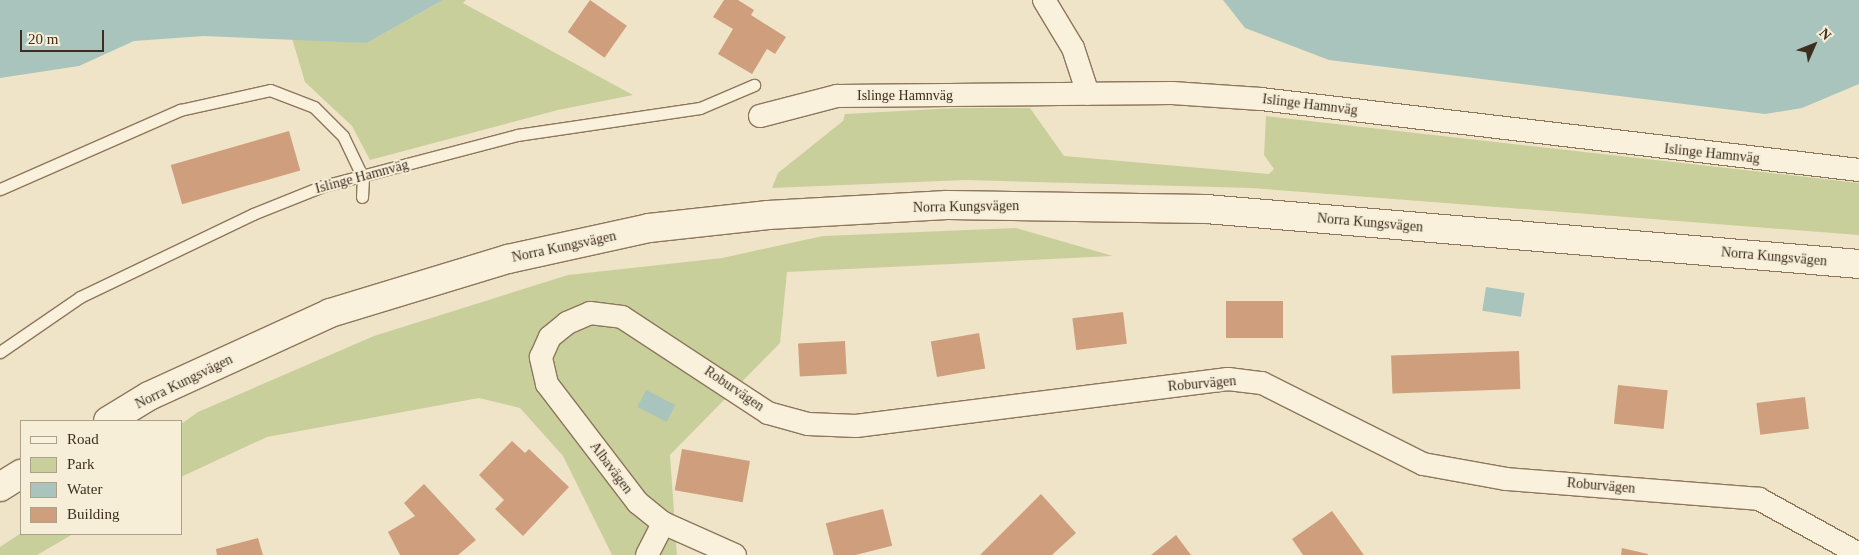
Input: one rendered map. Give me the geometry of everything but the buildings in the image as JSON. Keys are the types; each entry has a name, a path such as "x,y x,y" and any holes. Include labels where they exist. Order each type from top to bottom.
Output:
{"main road":[{"name":"Norra Kungsvägen","path":"110,420 149,396 330,313 508,259 650,228 768,215 947,205 1206,209 1859,264"},
{"path":"0,487 20,475"}],"street":[{"path":"1044,0 1072,48 1088,94"},
{"name":"Islinge Hamnväg","path":"760,116 837,96 1088,94 1261,99 1859,170"},
{"name":"Roburvägen","path":"550,337 590,313 622,317 768,413 808,424 856,426 1228,378 1262,382 1423,464 1506,479 1759,499 1859,554"},
{"name":"Albavägen","path":"550,337 541,358 547,384 638,503 663,523 735,555"},
{"path":"647,555 663,523"}],"lane":[{"name":"Islinge Hamnväg","path":"0,352 80,297 210,235 324,186 363,178 517,135 700,108 754,85"},
{"path":"0,189 180,110 270,90 314,107 343,136 363,178 362,197"}],"green space":[{"path":"443,0 466,0 463,3 633,95 558,110 370,160 352,126 305,82 292,38 367,43"},
{"path":"955,108 1030,108 1064,156 1269,174 1274,169 1264,155 1266,116 1859,183 1859,235 1251,188 965,180 772,188 778,173 843,121 845,114"},
{"path":"1016,228 1113,256 787,272 780,343 670,455 677,555 612,555 563,456 520,408 479,398 267,437 182,477 182,423 198,412 374,336 568,275 722,258 823,236"},
{"path":"20,534 71,535 37,555 0,555 0,547"}],"water":[{"path":"0,0 443,0 367,43 204,36 134,41 79,66 0,78"},
{"path":"1223,0 1859,0 1859,84 1802,108 1765,114 1329,60 1245,28"},
{"path":"1486,287 1525,293 1521,317 1482,311"},
{"path":"646,390 675,405 667,422 637,407"}]}
